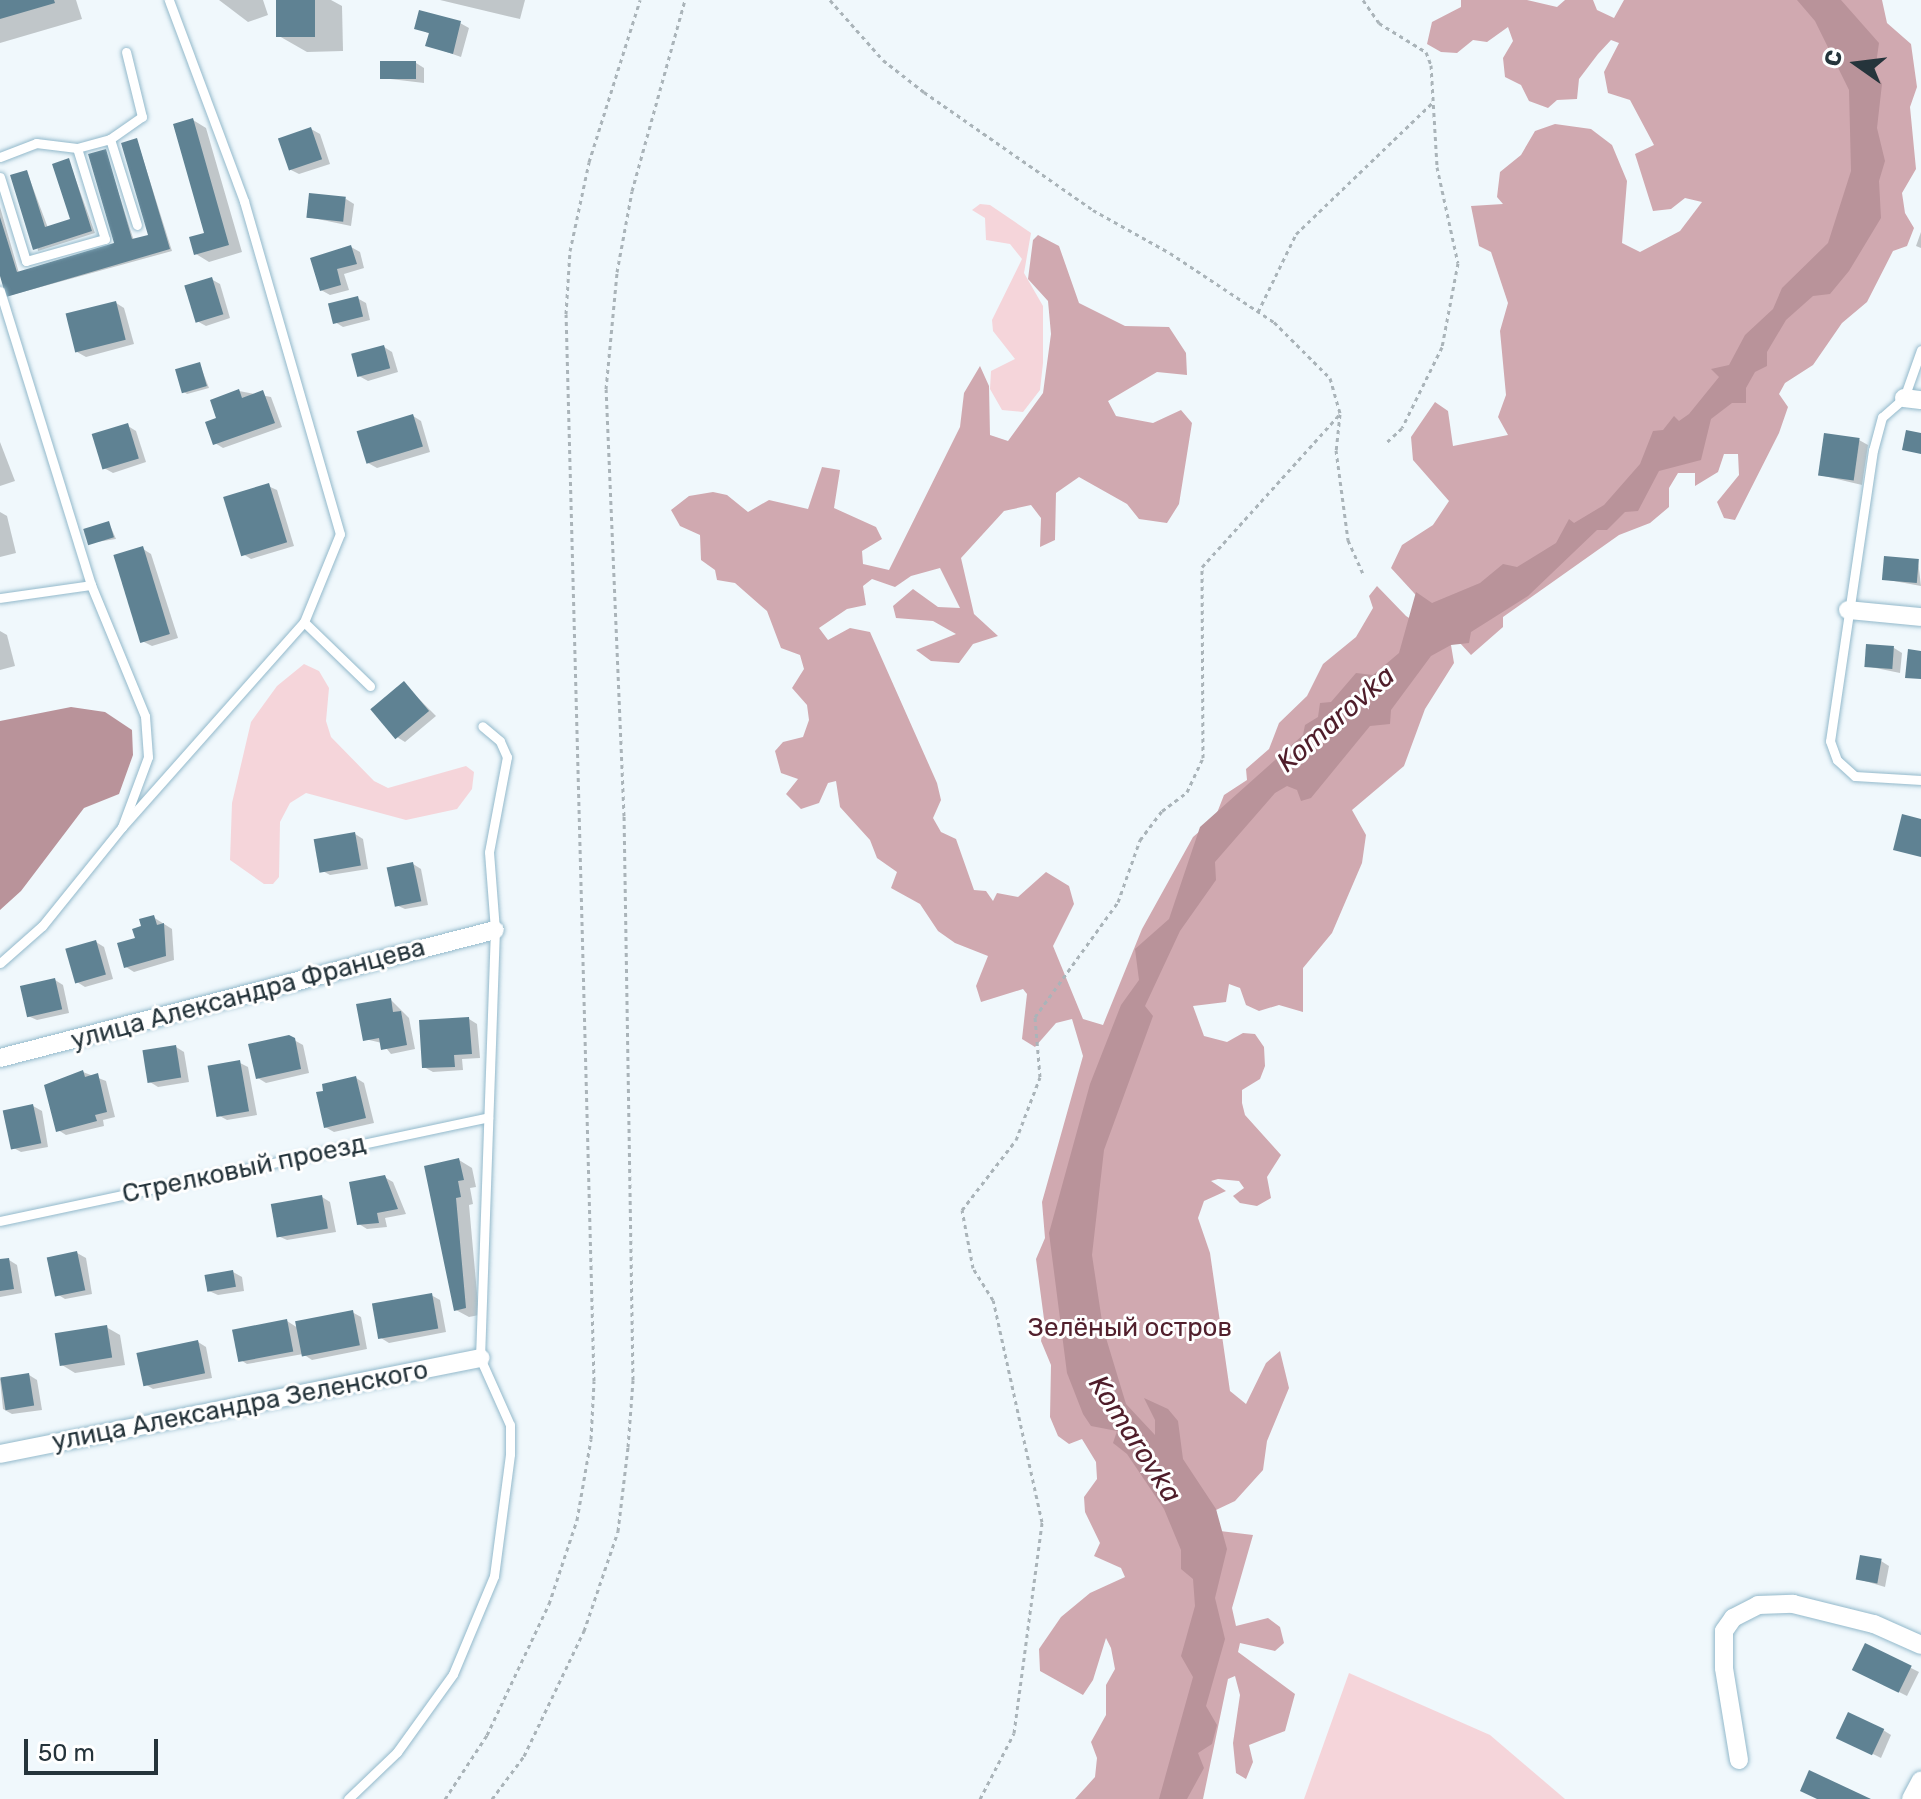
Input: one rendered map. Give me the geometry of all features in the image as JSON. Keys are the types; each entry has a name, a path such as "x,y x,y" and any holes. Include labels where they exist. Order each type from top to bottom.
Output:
{"street":[{"path":"1848,610 1921,617"},
{"name":"улица Александра Францева","path":"0,1058 495,930"},
{"name":"улица Александра Зеленского","path":"0,1454 480,1358"},
{"path":"1739,1760 1724,1668 1724,1631 1733,1618 1758,1605 1793,1604 1874,1624 1921,1645"},
{"path":"1911,1799 1921,1780"}],"lane":[{"path":"0,963 42,926 122,827 304,622 340,534 244,201 169,0"},
{"path":"0,157 36,143 77,148 110,139 142,117 126,52"},
{"path":"110,139 137,225"},
{"path":"0,177 26,261 105,239 77,148"},
{"path":"0,291 91,585 145,716 148,757 122,827"},
{"path":"1921,350 1912,399 1882,417 1873,450 1830,741 1837,760 1855,776 1921,780"},
{"path":"0,598 91,585"},
{"path":"304,622 370,686"},
{"path":"348,1799 397,1752 453,1674 494,1576 510,1425 480,1358 495,930 489,852 507,757 500,741 482,726"},
{"name":"Стрелковый проезд","path":"0,1221 488,1117"}],"path":[{"path":"445,1799 494,1722 549,1604 577,1520 591,1439 594,1381 566,314 570,251 589,162 640,0"},
{"path":"492,1799 524,1756 584,1631 618,1531 628,1447 633,1380 624,816 606,389 614,300 632,191 685,0"},
{"path":"830,0 883,60 937,101 1093,210 1170,253 1258,312 1330,378 1340,414 1336,450 1348,540 1363,573"},
{"path":"1363,0 1379,23 1426,52 1437,167 1458,263 1453,308 1442,347 1408,417 1385,444"},
{"path":"1258,312 1296,234 1433,102"},
{"path":"980,1799 1014,1733 1042,1522 993,1300 973,1268 962,1210 1016,1140 1040,1077 1035,1017 1118,902 1140,840 1162,811 1187,792 1203,758 1202,567 1340,414"}],"shaded area":[{"path":"980,204 990,205 1031,233 1024,273 1043,306 1043,363 1040,390 1023,412 1002,410 990,389 991,371 1015,359 993,331 992,320 1022,259 1010,244 986,240 985,218 972,210"},
{"path":"304,664 319,671 329,688 326,721 331,737 374,781 388,788 466,766 474,772 472,789 457,809 406,820 306,793 290,803 280,822 279,877 273,884 264,884 230,860 232,803 251,722 277,686"},
{"path":"1349,1673 1490,1735 1565,1799 1304,1799"}],"green space":[{"path":"1461,0 1527,0 1557,7 1565,0 1593,0 1597,10 1614,18 1624,0 1882,0 1887,23 1911,44 1917,87 1910,107 1916,169 1902,193 1905,213 1914,228 1907,246 1893,251 1867,302 1842,323 1813,365 1785,383 1779,394 1788,407 1779,433 1735,520 1724,518 1717,502 1739,475 1738,454 1724,454 1718,472 1695,486 1695,473 1678,473 1669,488 1669,507 1650,523 1619,535 1503,617 1503,627 1471,655 1391,568 1402,545 1433,525 1449,501 1413,460 1411,437 1435,402 1448,411 1453,446 1508,435 1498,417 1506,395 1500,331 1508,303 1491,252 1479,246 1471,206 1503,204 1497,197 1500,172 1521,155 1535,131 1555,124 1591,129 1612,145 1627,181 1622,243 1640,252 1680,231 1702,202 1685,198 1671,209 1653,211 1635,154 1654,145 1630,100 1608,93 1604,72 1619,43 1611,40 1579,79 1577,99 1557,100 1548,108 1529,101 1521,85 1505,77 1503,58 1513,41 1508,27 1487,42 1473,40 1457,53 1441,52 1427,44 1432,22 1461,7"},
{"name":"Зелёный остров","path":"1038,235 1059,246 1079,303 1125,326 1169,327 1186,353 1187,375 1157,372 1108,401 1116,416 1153,423 1181,410 1192,423 1179,504 1167,523 1139,519 1127,504 1079,477 1056,493 1055,540 1040,547 1041,518 1031,505 1004,511 961,558 974,614 998,636 973,644 959,663 931,661 916,650 956,634 933,621 896,618 893,606 913,589 938,607 960,608 940,568 911,576 895,587 872,579 863,586 866,605 847,609 819,628 828,640 850,628 870,632 937,783 941,800 933,818 941,832 956,839 974,890 986,891 993,901 997,893 1018,897 1046,872 1069,886 1074,904 1053,946 1083,1019 1103,1025 1142,929 1193,837 1215,818 1224,795 1247,780 1246,769 1269,749 1279,723 1307,696 1323,664 1356,637 1373,608 1369,596 1377,586 1406,616 1451,645 1454,663 1425,709 1404,766 1352,810 1366,835 1362,863 1332,933 1303,968 1303,1012 1279,1005 1259,1011 1246,1005 1240,988 1229,984 1226,1002 1193,1006 1204,1036 1227,1042 1243,1033 1255,1034 1264,1047 1265,1066 1260,1079 1242,1090 1242,1103 1245,1115 1281,1155 1267,1177 1271,1198 1257,1206 1240,1203 1233,1196 1244,1188 1239,1181 1218,1179 1211,1181 1226,1191 1204,1201 1198,1218 1210,1253 1230,1391 1246,1404 1266,1363 1280,1351 1289,1388 1267,1441 1263,1470 1235,1501 1216,1510 1220,1531 1253,1535 1232,1608 1236,1626 1268,1618 1280,1627 1284,1643 1275,1651 1240,1643 1238,1652 1295,1694 1285,1731 1249,1745 1253,1762 1246,1779 1236,1773 1233,1743 1240,1695 1235,1676 1228,1679 1203,1799 1075,1799 1095,1777 1097,1758 1091,1742 1106,1715 1106,1685 1115,1669 1111,1648 1106,1638 1093,1680 1083,1695 1040,1671 1039,1649 1061,1617 1090,1593 1125,1577 1121,1568 1094,1556 1100,1543 1085,1512 1084,1497 1097,1479 1096,1462 1082,1439 1069,1444 1058,1436 1050,1417 1051,1365 1041,1341 1044,1319 1036,1259 1045,1238 1042,1202 1083,1056 1072,1019 1056,1023 1035,1047 1022,1039 1027,994 1023,989 981,1002 976,986 988,956 955,943 938,931 920,904 891,888 897,872 877,858 870,840 840,807 836,781 828,783 819,803 801,809 786,794 798,779 781,773 775,751 783,742 803,737 809,720 807,705 792,688 804,669 800,655 781,648 767,611 735,583 717,580 715,570 701,560 700,535 680,526 671,510 689,496 713,492 727,495 748,512 769,500 808,509 822,467 840,470 834,508 876,527 882,539 862,551 863,564 889,570 960,427 964,393 980,366 989,386 990,435 1008,441 1043,393 1051,334 1048,301 1028,279 1033,240"}],"water":[{"name":"Komarovka","path":"1797,0 1841,0 1879,43 1875,71 1882,84 1877,128 1885,161 1879,181 1881,218 1849,271 1830,294 1813,296 1786,320 1767,352 1767,366 1755,372 1746,388 1746,403 1732,403 1711,419 1701,460 1659,471 1638,511 1625,512 1607,530 1597,530 1528,596 1471,632 1469,643 1451,645 1431,656 1391,710 1390,724 1370,726 1311,798 1301,801 1297,790 1287,786 1275,793 1215,862 1216,880 1180,931 1145,1006 1153,1016 1104,1150 1092,1255 1103,1328 1126,1404 1155,1435 1155,1420 1144,1398 1168,1409 1178,1421 1183,1459 1216,1509 1227,1549 1215,1598 1225,1639 1206,1706 1217,1725 1212,1744 1198,1753 1204,1768 1187,1799 1159,1799 1193,1677 1181,1656 1195,1606 1193,1579 1181,1569 1181,1550 1164,1509 1127,1454 1113,1443 1117,1431 1091,1426 1083,1414 1067,1373 1049,1233 1090,1084 1121,1005 1139,980 1135,949 1169,919 1200,827 1303,735 1305,725 1318,717 1320,703 1331,702 1356,673 1373,675 1399,653 1416,592 1432,603 1480,583 1503,564 1517,567 1556,543 1569,519 1574,523 1604,505 1640,464 1653,431 1663,430 1674,416 1679,421 1689,414 1719,377 1711,369 1729,365 1745,335 1773,309 1782,288 1828,243 1851,171 1849,90 1815,21"},
{"path":"71,707 105,712 132,730 133,755 119,794 84,808 21,891 0,910 0,721"}],"building":[{"path":"0,0 54,0 55,3 0,19"},
{"path":"276,0 315,0 315,37 276,37"},
{"path":"419,10 461,21 453,54 425,46 429,33 414,29"},
{"path":"380,61 416,61 416,79 380,79"},
{"path":"193,118 229,245 194,255 189,237 204,233 173,124"},
{"path":"311,127 322,159 289,171 278,138"},
{"path":"137,138 170,249 6,297 0,276 0,217 17,272 114,243 88,154 106,149 132,239 148,235 121,143"},
{"path":"69,158 92,231 33,250 10,175 27,170 45,227 70,219 52,164"},
{"path":"309,193 346,197 343,222 306,218"},
{"path":"351,245 357,264 337,269 341,285 320,291 310,258"},
{"path":"212,277 223,314 196,323 184,285"},
{"path":"358,296 363,316 333,324 328,303"},
{"path":"116,301 126,340 75,352 66,314"},
{"path":"384,345 390,368 357,377 351,354"},
{"path":"200,362 207,386 182,393 175,369"},
{"path":"239,389 242,398 263,390 275,423 213,445 205,422 216,418 210,400"},
{"path":"413,414 423,447 367,464 357,431"},
{"path":"128,423 139,458 102,469 92,434"},
{"path":"1906,430 1921,433 1921,454 1902,450"},
{"path":"1824,433 1860,438 1854,481 1818,476"},
{"path":"269,483 287,542 241,556 223,497"},
{"path":"109,521 114,537 88,545 83,529"},
{"path":"143,546 170,634 140,643 113,555"},
{"path":"1884,556 1919,559 1917,583 1882,580"},
{"path":"1866,644 1894,646 1892,669 1864,667"},
{"path":"1908,649 1921,651 1921,679 1905,678"},
{"path":"404,681 429,711 395,739 370,709"},
{"path":"1902,814 1921,819 1921,857 1893,850"},
{"path":"355,832 361,865 320,873 314,839"},
{"path":"413,862 421,901 395,907 387,868"},
{"path":"154,915 157,925 164,923 166,956 124,968 117,943 135,938 132,929 141,926 139,919"},
{"path":"96,940 106,975 75,983 65,949"},
{"path":"55,978 62,1009 27,1017 20,986"},
{"path":"391,998 393,1012 401,1011 407,1045 381,1050 379,1038 363,1041 356,1004"},
{"path":"469,1017 472,1054 454,1055 455,1067 422,1068 419,1020"},
{"path":"289,1035 295,1038 301,1069 256,1079 248,1044"},
{"path":"176,1045 181,1078 148,1083 142,1050"},
{"path":"240,1060 249,1111 217,1117 208,1066"},
{"path":"83,1070 85,1077 98,1073 107,1112 95,1115 97,1121 56,1132 44,1085"},
{"path":"356,1076 366,1118 324,1128 316,1092 323,1091 322,1084"},
{"path":"33,1104 41,1143 11,1150 3,1110"},
{"path":"459,1158 464,1180 458,1181 461,1197 456,1198 466,1308 454,1311 424,1166"},
{"path":"385,1175 398,1209 377,1213 379,1223 357,1225 349,1182"},
{"path":"322,1195 328,1228 277,1238 271,1204"},
{"path":"77,1251 85,1290 55,1297 47,1257"},
{"path":"9,1258 14,1289 0,1291 0,1259"},
{"path":"233,1270 236,1287 207,1292 204,1275"},
{"path":"432,1293 438,1328 378,1339 372,1304"},
{"path":"353,1310 360,1345 302,1357 295,1321"},
{"path":"287,1319 293,1351 238,1362 232,1330"},
{"path":"107,1325 112,1358 60,1366 55,1333"},
{"path":"198,1340 205,1373 143,1386 136,1353"},
{"path":"29,1373 34,1406 6,1410 0,1378"},
{"path":"1860,1555 1882,1559 1877,1583 1856,1580"},
{"path":"1865,1643 1912,1666 1899,1693 1852,1670"},
{"path":"1848,1712 1884,1729 1872,1755 1836,1738"},
{"path":"1809,1770 1871,1799 1817,1799 1800,1791"}]}
